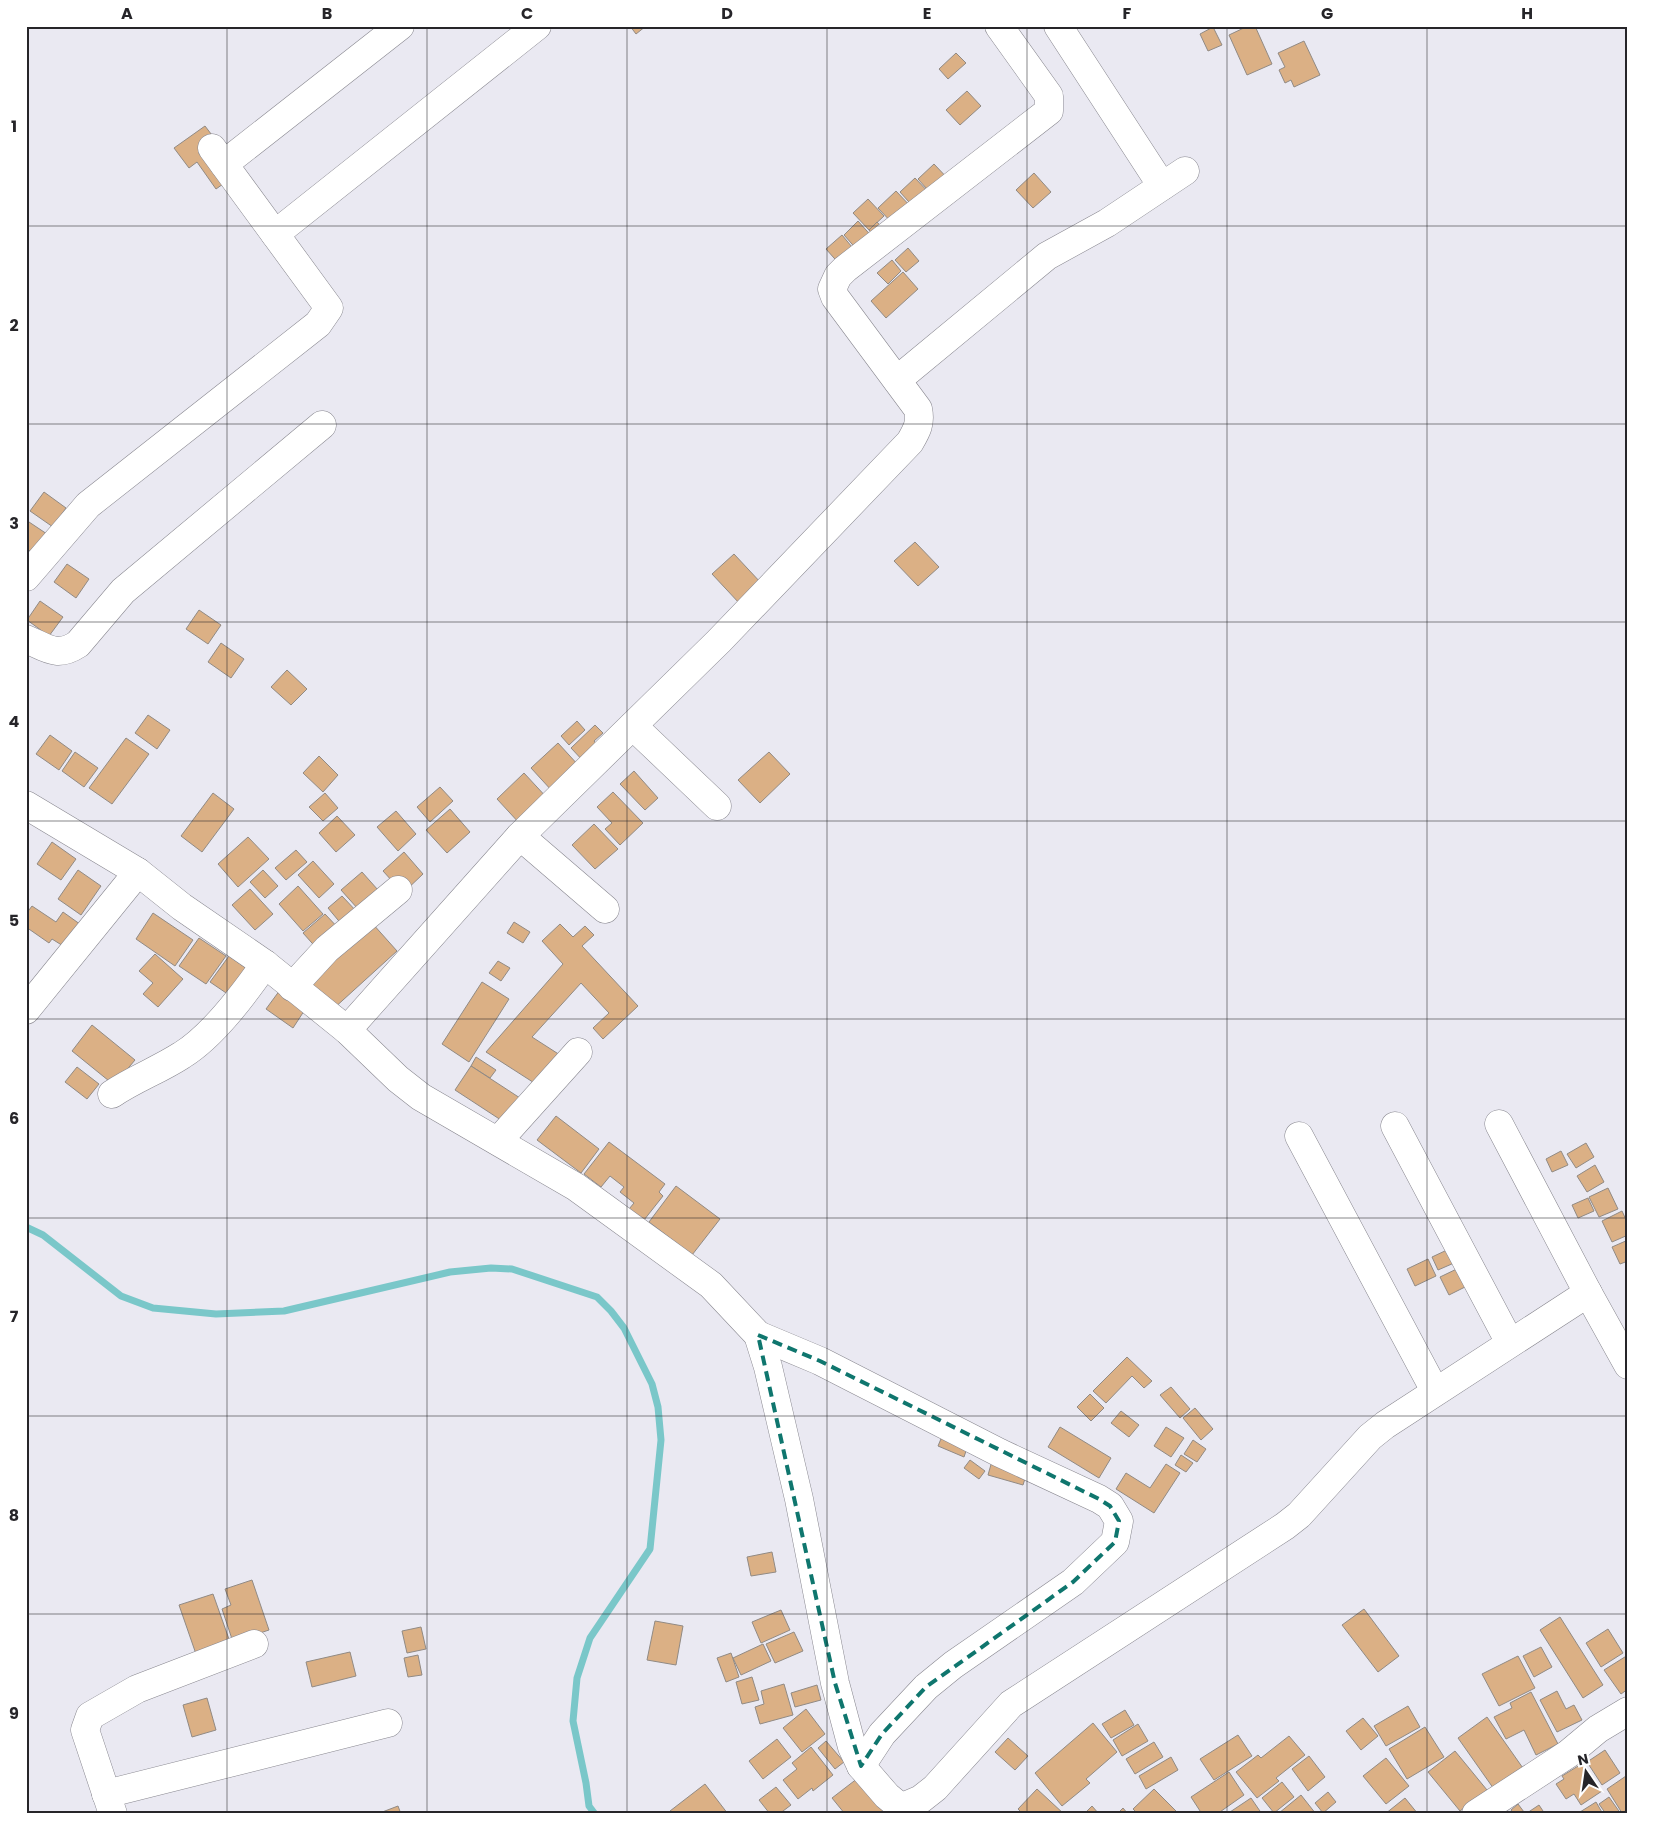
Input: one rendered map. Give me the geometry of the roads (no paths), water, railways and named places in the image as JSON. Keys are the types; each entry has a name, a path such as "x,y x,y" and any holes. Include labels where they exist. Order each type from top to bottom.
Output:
{"street":[{"path":"26,577 88,505 318,324 329,308 218,156 400,26"},
{"path":"275,234 537,26"},
{"path":"347,1030 520,836 719,641 910,442 920,419 918,409 835,297 832,290 834,282 845,270 1049,111 1049,96 1000,26"},
{"path":"1058,26 1162,186"},
{"path":"896,380 1047,256 1107,224 1185,170"},
{"path":"26,639 60,652 78,644 123,591 322,425"},
{"path":"633,726 717,806"},
{"path":"26,805 138,872 182,907 265,964 347,1030 398,1079 421,1097 576,1187 711,1285 758,1335 820,1360 1000,1453 1110,1506 1119,1521 1115,1542 1073,1582 953,1665 926,1687 882,1734 861,1766"},
{"path":"520,836 605,909"},
{"path":"26,1010 35,981 138,872"},
{"path":"292,987 327,949 398,890"},
{"path":"112,1094 131,1081 166,1064 189,1050 243,997 265,964"},
{"path":"498,1142 578,1052"},
{"path":"1499,1124 1628,1365"},
{"path":"1395,1126 1510,1342"},
{"path":"1299,1136 1435,1391"},
{"path":"758,1335 768,1367 799,1499 835,1683 852,1747 861,1766 906,1812 935,1788 1011,1704 1285,1526 1299,1515 1370,1437 1405,1410 1588,1293"},
{"path":"254,1644 137,1689 90,1716 85,1730 110,1804 388,1723"},
{"path":"1476,1814 1568,1754 1598,1729 1628,1711"}],"waterway":[{"path":"26,1227 43,1235 121,1296 153,1308 216,1314 284,1311 450,1272 491,1268 512,1269 597,1297 611,1311 624,1328 652,1384 658,1407 661,1440 650,1549 590,1638 577,1678 573,1721 589,1806 595,1814"}]}
